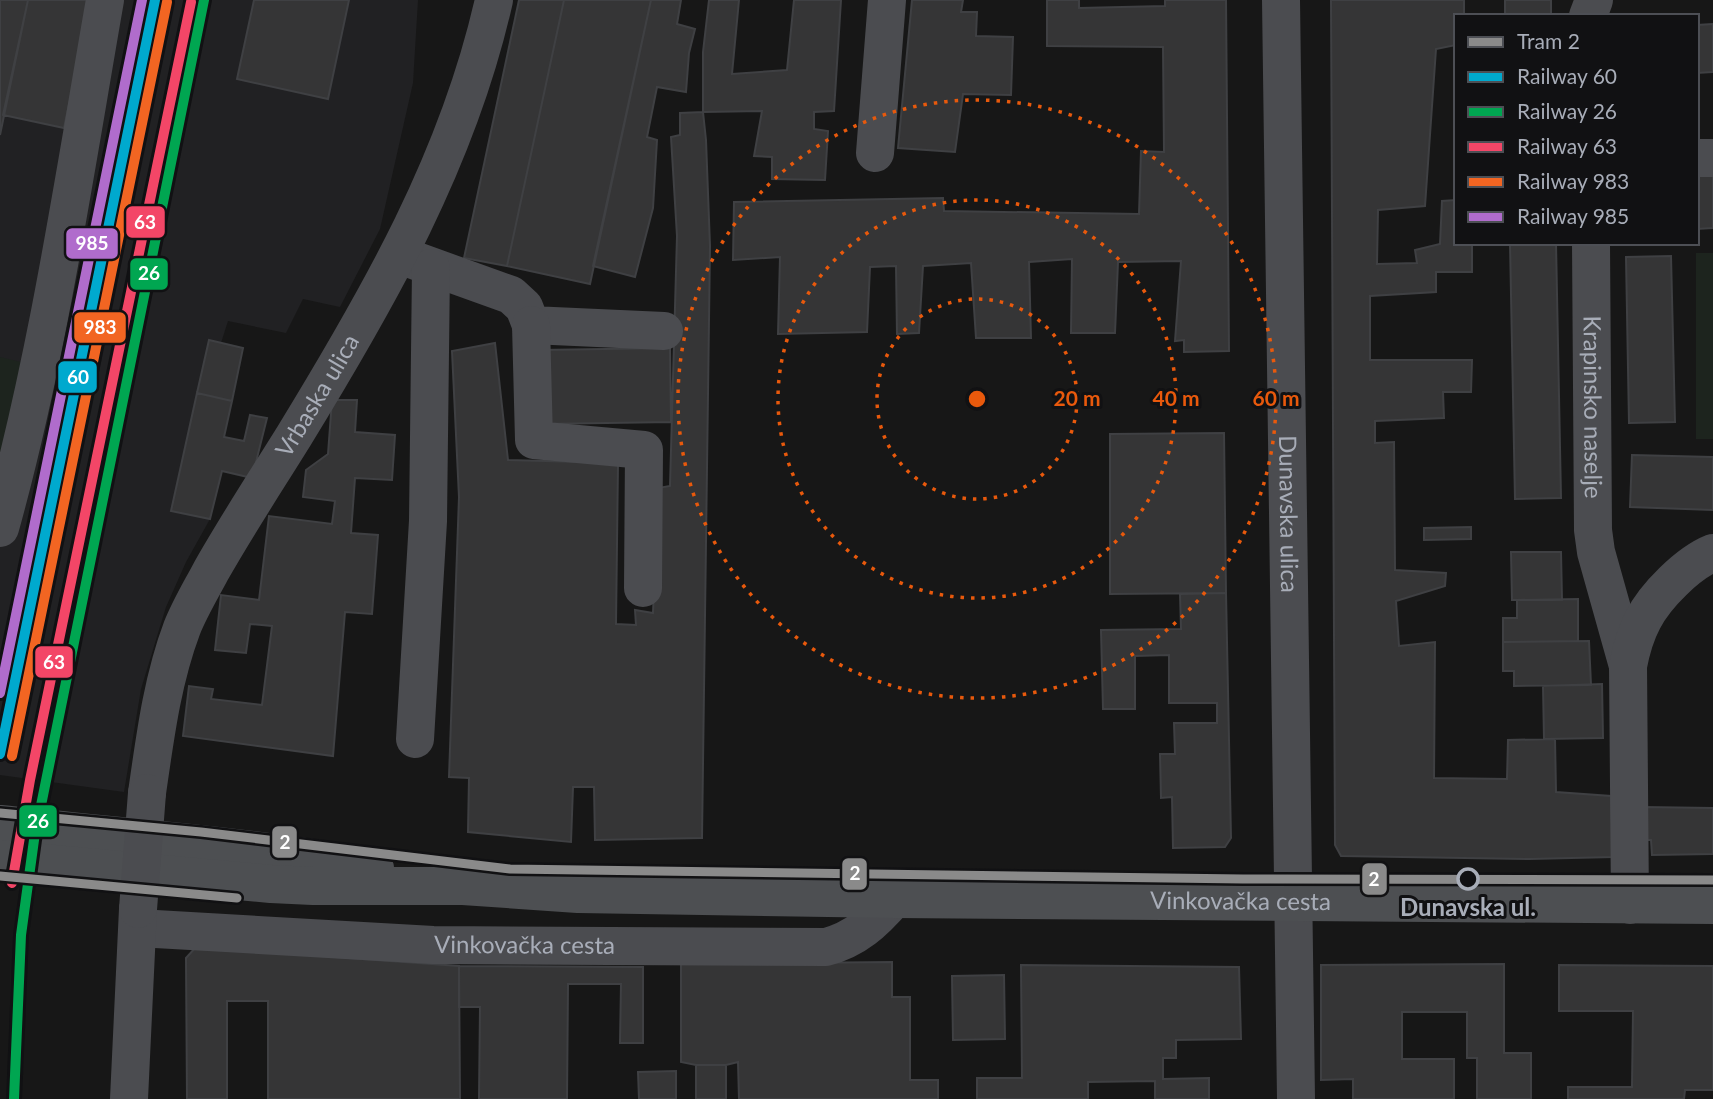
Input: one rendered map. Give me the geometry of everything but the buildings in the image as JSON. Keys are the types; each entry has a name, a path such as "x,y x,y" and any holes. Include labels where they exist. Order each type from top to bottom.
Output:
{"main road":[{"name":"Vinkovačka cesta","path":"0,824 321,859 463,886"},
{"name":"Vinkovačka cesta","path":"0,859 271,884 463,886 578,894 1713,905"}],"street":[{"path":"0,528 46,340 106,0"},
{"name":"Vrbaska ulica","path":"129,1099 147,793 161,705 183,626 222,552 315,400 415,261 484,47 494,0"},
{"path":"875,153 887,0"},
{"name":"Dunavska ulica","path":"1281,0 1296,1099"},
{"name":"Krapinsko naselje","path":"1591,245 1593,530 1628,666"},
{"path":"415,739 428,521 415,261 510,295 524,307 531,326 534,440 644,450 643,588"},
{"path":"531,326 664,331"},
{"name":"Krapinsko naselje","path":"1630,905 1628,666 1633,642 1643,619 1660,595 1713,553"},
{"path":"1602,570 1629,581 1645,584 1674,582"},
{"name":"Vinkovačka cesta","path":"138,919 433,945 825,947 843,942 873,924 894,899"}],"shaded area":[{"path":"0,0 418,0 413,83 380,229 340,307 303,299 286,333 228,321 221,343 209,341 172,511 210,519 186,562 166,607 141,689 124,792 0,775"},
{"path":"1696,253 1713,253 1713,439 1696,439"},
{"path":"0,357 25,363 0,478"}],"tram line":[{"name":"2","path":"0,813 201,832 510,869 1243,879 1713,880"},
{"name":"2","path":"0,876 237,898"}],"rail line":[{"name":"985","path":"0,693 142,0"},
{"name":"60","path":"0,754 155,0"},
{"name":"26","path":"14,1099 21,935 34,840 204,0"},
{"name":"983","path":"12,756 167,2"},
{"name":"63","path":"12,883 30,780 191,2"}],"place":[{"name":"Dunavska ul.","path":"1468,879"}]}
